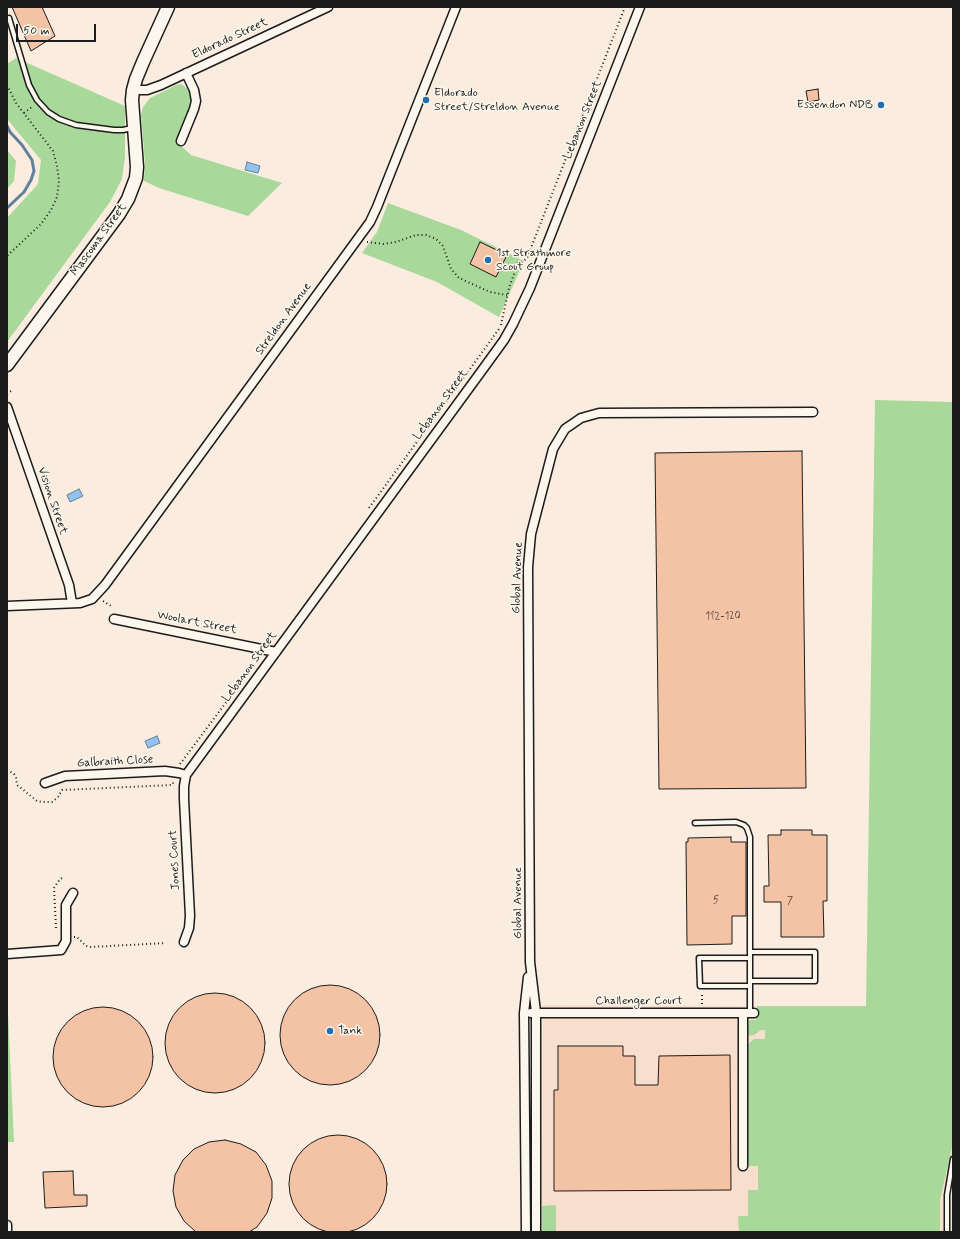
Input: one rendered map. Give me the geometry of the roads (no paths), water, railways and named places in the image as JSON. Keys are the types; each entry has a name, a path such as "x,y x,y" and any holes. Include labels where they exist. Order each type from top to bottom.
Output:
{"main road":[{"name":"Mascoma Street","path":"7,365 119,214 128,199 136,178 137,167 132,100 133,90 136,79 168,7"}],"street":[{"name":"Eldorado Street","path":"133,90 153,88 328,7"},
{"name":"Streldon Avenue","path":"72,603 92,600 105,585 370,222 456,7"},
{"name":"Lebanon Street","path":"186,776 483,369 513,324 530,288 640,7"},
{"name":"Eldorado Street","path":"182,141 196,101 194,90 186,73"},
{"name":"Vision Street","path":"7,407 69,585 72,603"},
{"name":"Global Avenue","path":"536,1232 536,1012 530,962 528,567 531,534 553,449 565,430 581,418 599,412 813,412"},
{"path":"7,606 72,603"},
{"name":"Woolart Street","path":"114,620 276,652"},
{"name":"Galbraith Close","path":"45,783 65,776 166,771 177,772 186,776"},
{"name":"Jones Court","path":"184,942 189,928 190,916 184,799 186,776"},
{"path":"7,954 61,950 67,938 67,902 73,893"},
{"name":"Global Avenue","path":"526,1232 524,1013 530,962"},
{"name":"Challenger Court","path":"524,1013 749,1014"},
{"path":"743,1166 749,1014"},
{"path":"7,1225 7,1232"}],"lane":[{"path":"9,18 29,85 39,102 48,112 59,119 76,125 114,130 134,127"},
{"path":"695,823 736,822 747,828 750,837 749,1014"},
{"path":"750,952 815,952 815,981 700,986 700,958 750,958"},
{"path":"947,1232 947,1195 953,1160"}],"water":[{"path":"247,162 260,166 258,173 245,170"},
{"path":"79,489 83,496 70,502 67,495"},
{"path":"157,736 160,743 148,748 145,741"}],"waterway":[{"path":"7,126 32,160 34,171 24,192 7,208"}],"place":[{"name":"Eldorado Street/Streldon Avenue","path":"426,100"},
{"name":"Essendon NDB","path":"881,105"},
{"name":"1st Strathmore Scout Group","path":"488,260"},
{"name":"Tank","path":"330,1031"}]}
